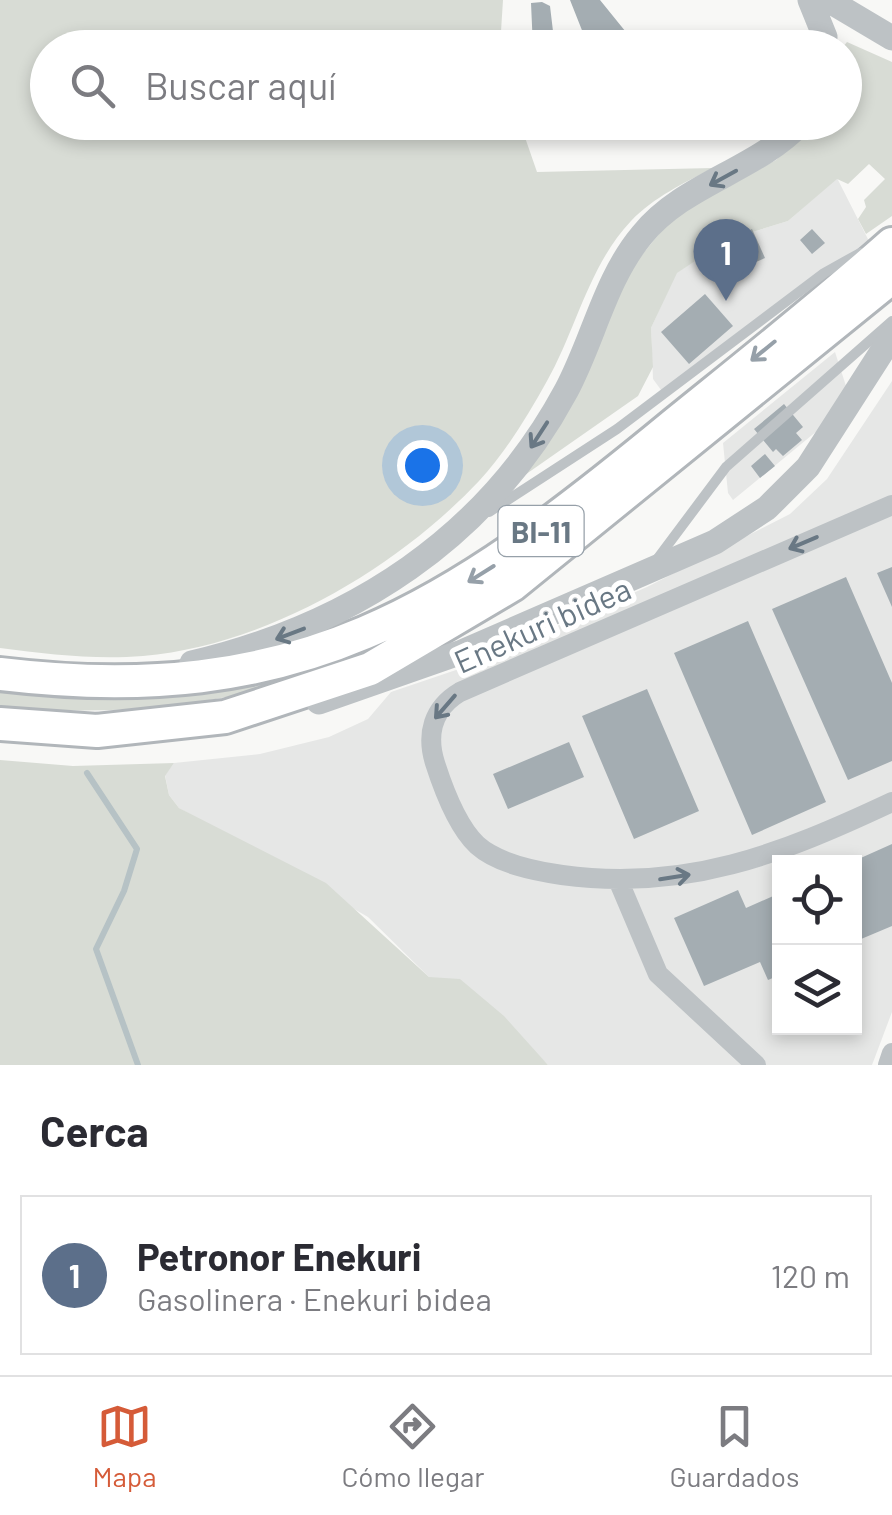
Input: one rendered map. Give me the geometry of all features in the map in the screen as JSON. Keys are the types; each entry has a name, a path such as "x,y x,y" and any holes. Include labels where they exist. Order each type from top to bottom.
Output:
{"main road":[{"name":"BI-11","path":"0,674 122,681 213,677 282,662 350,640 445,595 489,569 572,508 892,240"},
{"name":"BI-11","path":"0,724 98,731 225,717 370,669 496,595 892,277"}],"street":[{"path":"810,0 821,30"},
{"path":"828,0 882,32"},
{"path":"122,681 250,649 309,627 377,592 462,530 538,438 567,390 616,278 642,234 674,204 758,158 780,140"},
{"path":"225,717 311,704 371,687 715,542 767,508 808,468 882,365 892,336"},
{"name":"Enekuri bidea","path":"892,505 444,702 430,737 436,765 476,844 494,856 539,872 620,882 731,866 892,802"},
{"path":"620,882 658,974 756,1065"},
{"path":"888,1065 892,1053"}],"lane":[{"path":"462,530 617,429 824,273 892,240"},
{"path":"644,573 674,540 726,467 892,320"}],"shaded area":[{"path":"0,0 503,0 501,30 30,30 30,140 526,140 537,172 713,168 659,198 631,221 604,257 547,381 498,458 445,514 368,573 281,619 236,637 189,649 107,657 0,648"},
{"path":"862,49 892,62 892,216 866,234 858,219 866,207 864,200 885,179 869,164 848,184 837,179 788,221 727,240 677,273 651,328 653,367 638,396 522,477 632,267 673,217 776,160 797,140 862,140"},
{"path":"837,178 872,247 824,273 664,394 653,379 651,328 676,273 727,240 788,221"},
{"path":"835,352 846,386 823,426 733,500 728,493 723,443"},
{"path":"892,381 892,1012 872,1065 548,1065 530,1047 429,977 368,917 179,808 169,795 165,775 174,763 260,754 329,737 368,719 391,692 456,670 647,587 790,514 827,479"},
{"path":"408,630 311,674 210,700 106,710 0,707 0,689 91,698 169,693"},
{"path":"0,760 73,766 174,763 165,776 169,795 179,808 326,883 429,977 460,979 504,1016 548,1065 0,1065"}],"building":[{"path":"570,0 600,0 624,30 582,30"},
{"path":"531,3 550,6 553,30 532,30"},
{"path":"752,229 765,258 740,269 727,240"},
{"path":"812,229 825,243 812,254 800,240"},
{"path":"705,294 733,326 689,364 661,332"},
{"path":"784,404 803,427 796,433 802,440 783,456 776,449 773,452 754,429"},
{"path":"765,454 775,466 760,478 751,466"},
{"path":"892,567 892,607 877,573"},
{"path":"846,577 892,683 892,761 848,780 772,609"},
{"path":"748,621 826,802 752,835 674,653"},
{"path":"647,689 699,811 634,839 582,716"},
{"path":"569,742 584,777 508,809 493,774"},
{"path":"892,844 892,926 862,939 862,857"},
{"path":"738,890 746,908 772,897 772,978 768,980 760,962 704,986 674,918"}],"waterway":[{"path":"87,773 137,849 124,891 96,949 138,1065"}],"place":[{"name":"Petronor Enekuri","path":"726,301"}]}
